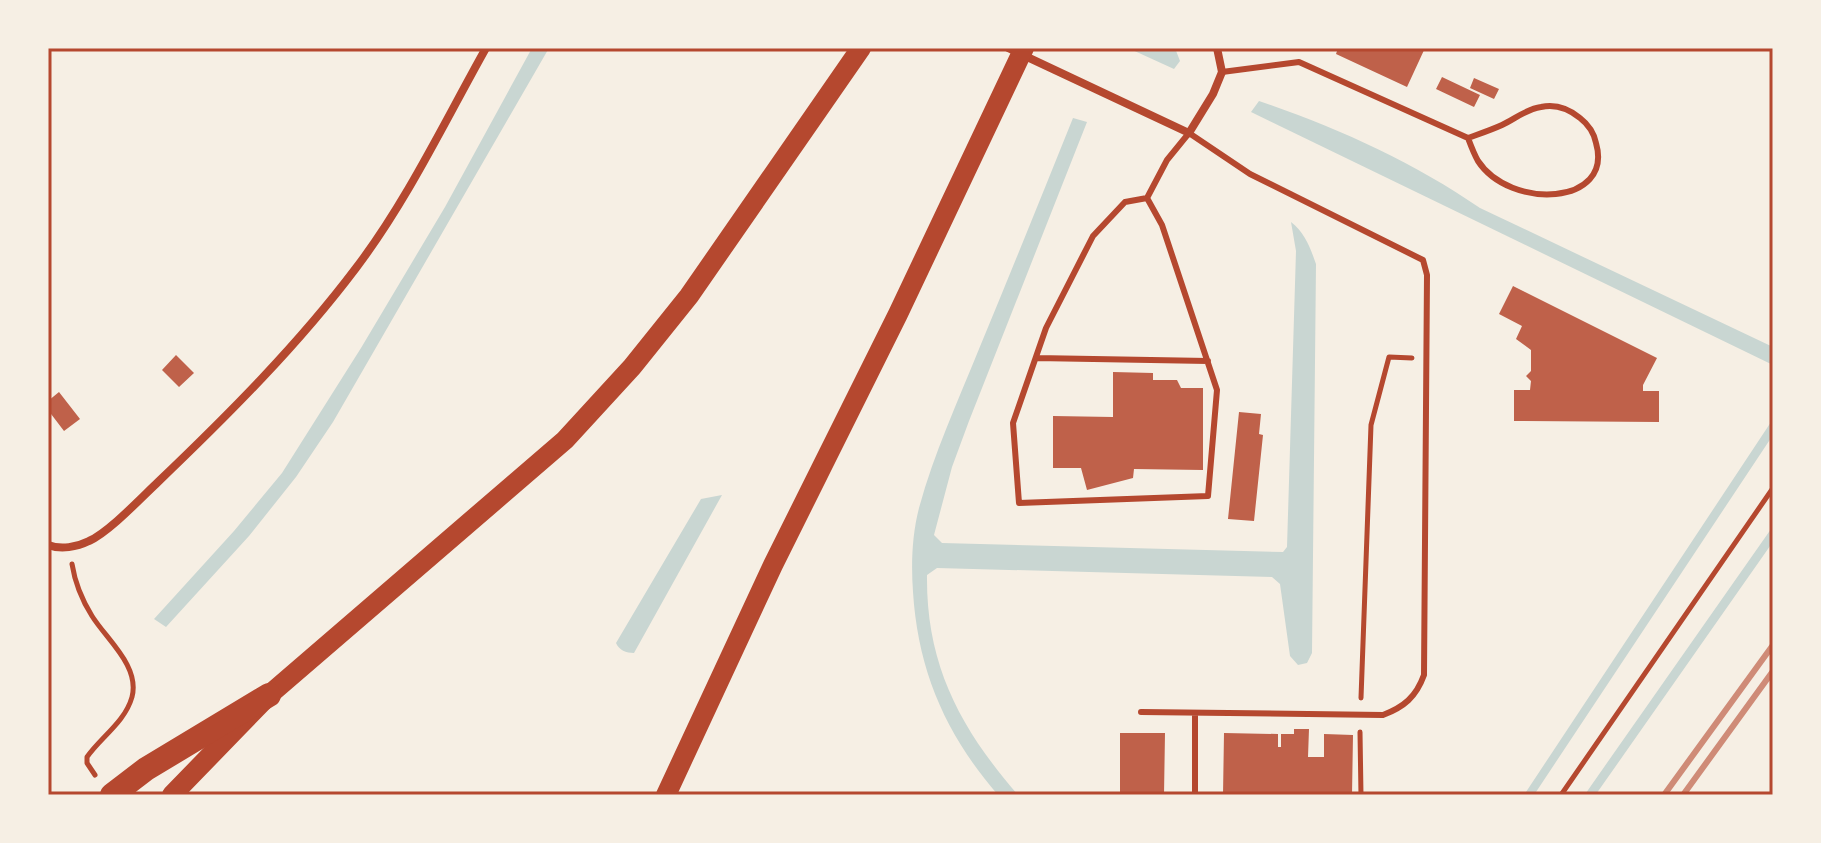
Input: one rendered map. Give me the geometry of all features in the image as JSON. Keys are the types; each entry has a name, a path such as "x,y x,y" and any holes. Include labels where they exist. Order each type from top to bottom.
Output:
{"highway":[{"path":"113,795 146,769 269,695"}],"main road":[{"path":"172,795 269,695 516,485 575,430 689,296 861,48"},
{"path":"666,795 780,551 898,314 1018,50"}],"street":[{"path":"48,545 69,547 92,540 219,423 287,351 348,278 409,186 486,48"},
{"path":"1018,50 1189,133 1213,94 1222,72 1217,48"}],"lane":[{"path":"1222,72 1299,62 1468,138 1479,162 1496,180 1519,192 1544,196 1569,192 1587,181 1597,166 1598,150 1594,135 1573,112 1557,107 1526,111 1501,126 1468,138"},
{"path":"1141,712 1383,715 1409,701 1424,675 1427,275 1423,260 1250,174 1189,133 1167,160 1147,198"},
{"path":"1147,198 1162,225 1217,390 1208,496 1019,503 1013,423 1046,328 1093,236 1125,202 1147,198"},
{"path":"1036,358 1208,361"},
{"path":"1195,713 1195,795"}],"path":[{"path":"1361,795 1360,716 1371,425 1389,357 1426,358"},
{"path":"1561,795 1773,488"},
{"path":"69,547 80,596 123,656 133,680 132,698 121,719 87,757 92,772 113,795"}],"shaded area":[{"path":"532,48 549,48 333,422 296,477 249,536 166,627 154,619 282,473 445,207"},
{"path":"1128,48 1175,48 1180,61 1174,69"},
{"path":"1259,101 1373,147 1480,208 1773,347 1773,365 1251,112"},
{"path":"1073,118 1087,122 969,421 952,467 934,535 942,543 1283,552 1287,547 1296,251 1291,222 1309,246 1316,264 1312,653 1307,663 1298,665 1290,656 1280,584 1272,577 937,568 927,575 928,608 940,666 963,720 1018,795 998,795 963,749 928,675 916,621 912,581 913,539 919,508 939,447"},
{"path":"1773,419 1773,435 1534,795 1524,795"},
{"path":"722,495 634,653 621,649 616,643 701,499"}],"building":[{"path":"1338,48 1425,48 1407,87 1336,54"},
{"path":"1442,77 1480,95 1474,107 1436,89"},
{"path":"1474,78 1499,89 1494,99 1470,88"},
{"path":"1513,286 1657,358 1643,391 1659,391 1659,422 1514,421 1514,390 1530,390 1531,381 1526,376 1531,371 1531,350 1516,339 1522,326 1499,314"},
{"path":"176,355 194,373 179,387 162,370"},
{"path":"1113,372 1153,373 1153,380 1177,380 1181,388 1203,388 1203,470 1134,469 1133,478 1087,490 1081,468 1053,468 1053,416 1113,417"},
{"path":"59,392 80,419 64,431 48,410 48,401"},
{"path":"1239,412 1261,414 1259,434 1263,435 1254,521 1228,519"},
{"path":"1294,729 1309,729 1308,757 1324,757 1324,734 1353,735 1352,795 1223,795 1224,733 1278,734 1278,747 1281,747 1281,734 1294,734"},
{"path":"1120,733 1165,733 1164,795 1120,795"}],"waterway":[{"path":"1590,795 1773,534"}],"railway":[{"path":"1664,795 1773,645"},
{"path":"1683,795 1773,671"}]}
